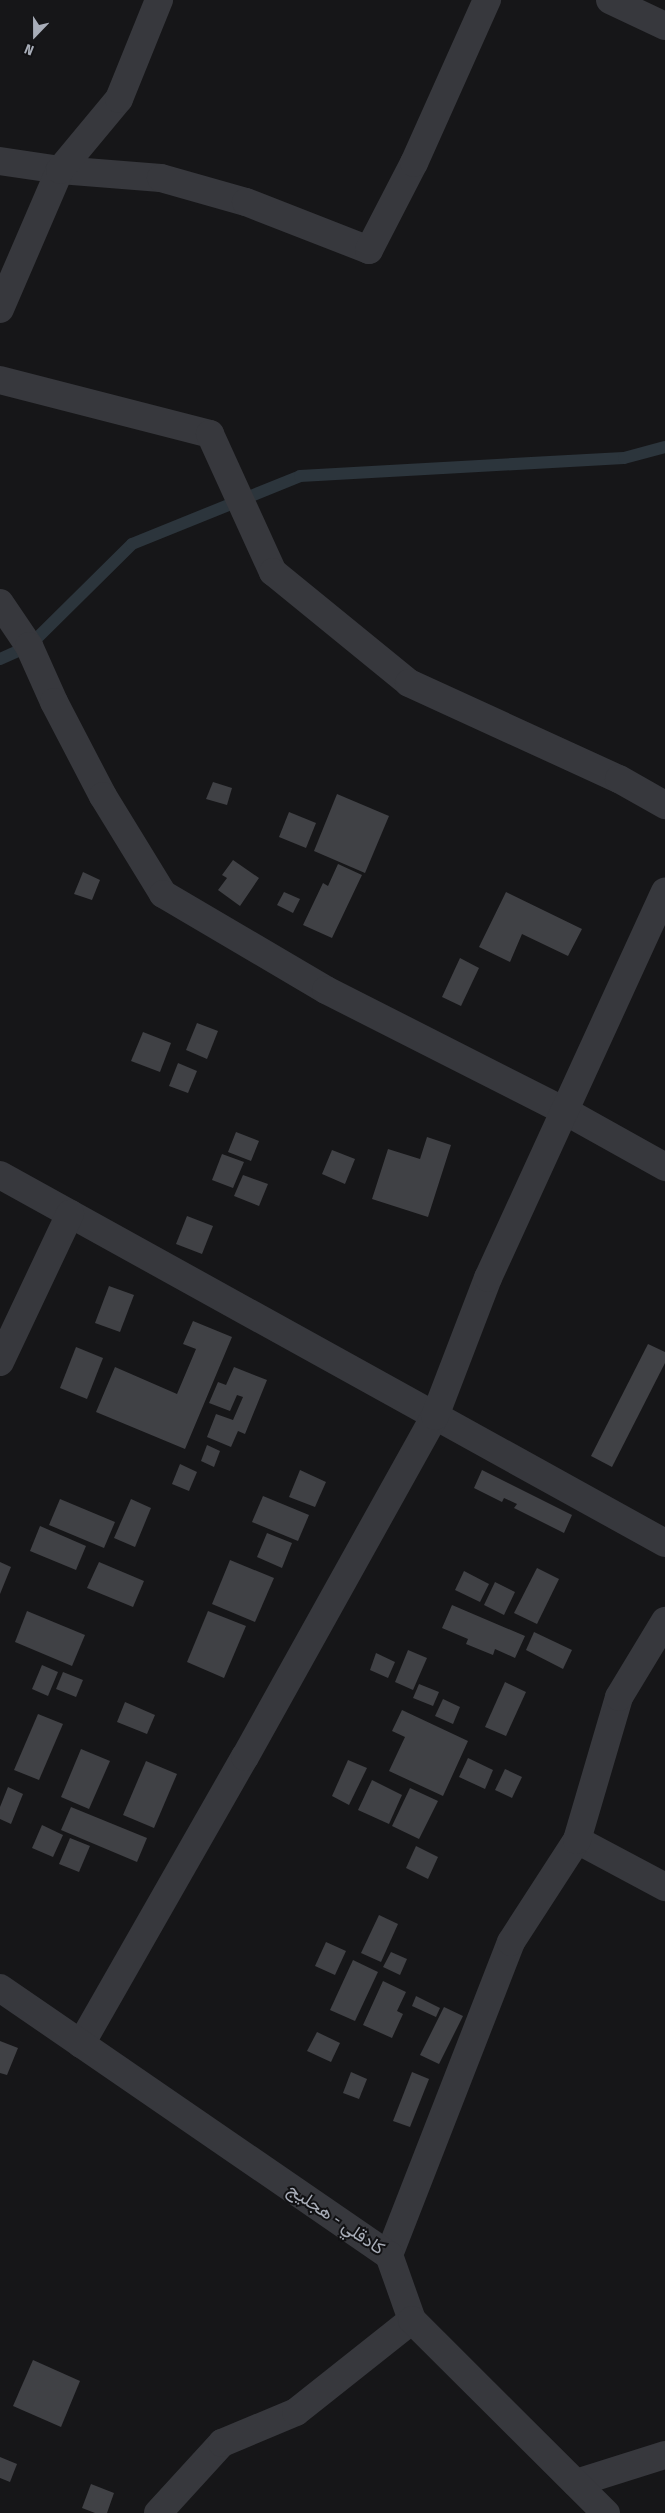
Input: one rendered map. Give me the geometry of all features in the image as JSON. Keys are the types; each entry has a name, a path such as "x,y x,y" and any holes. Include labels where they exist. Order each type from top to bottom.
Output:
{"street":[{"path":"0,309 60,170 119,99 159,0"},
{"path":"0,161 60,170 161,178 246,202 369,250 414,163 487,0"},
{"path":"610,0 665,26"},
{"path":"0,380 210,434 273,572 363,646 409,683 619,779 665,805"},
{"path":"0,603 29,646 54,702 103,796 163,894 326,990 565,1111 665,1167"},
{"path":"81,2044 245,1757 435,1416 488,1278 665,892"},
{"path":"0,1175 665,1543"},
{"path":"0,1362 70,1214"},
{"path":"389,2255 511,1942 577,1840 619,1697 665,1621"},
{"path":"577,1840 665,1887"},
{"name":"كادقلي - هجليج","path":"0,1988 389,2255 412,2320 606,2513"},
{"path":"159,2513 222,2443 296,2412 412,2320"},
{"path":"576,2483 665,2455"}],"building":[{"path":"213,782 232,788 227,805 206,799"},
{"path":"337,794 389,816 365,873 314,851"},
{"path":"289,812 316,823 306,848 279,837"},
{"path":"233,860 259,878 240,906 218,890 227,878 222,875"},
{"path":"338,864 362,875 332,938 303,925 323,883 328,886"},
{"path":"83,872 100,880 92,900 74,894"},
{"path":"284,892 300,899 293,913 277,905"},
{"path":"506,892 582,929 568,956 522,934 510,962 479,947"},
{"path":"460,958 479,968 461,1006 442,997"},
{"path":"197,1023 218,1031 207,1059 186,1050"},
{"path":"143,1032 171,1043 160,1072 131,1061"},
{"path":"178,1063 197,1071 188,1093 169,1086"},
{"path":"236,1132 259,1141 251,1161 228,1152"},
{"path":"427,1137 451,1145 428,1217 372,1199 388,1149 420,1159"},
{"path":"332,1150 355,1159 345,1184 322,1174"},
{"path":"222,1154 244,1162 233,1188 212,1180"},
{"path":"243,1175 268,1184 259,1206 234,1196"},
{"path":"187,1216 213,1226 202,1254 176,1244"},
{"path":"109,1286 134,1295 120,1332 95,1323"},
{"path":"193,1321 232,1337 185,1449 96,1412 115,1367 177,1394 196,1349 183,1344"},
{"path":"648,1344 665,1352 665,1363 612,1467 591,1456"},
{"path":"76,1347 103,1358 87,1399 60,1388"},
{"path":"234,1367 267,1380 245,1434 238,1431 231,1447 207,1437 216,1414 233,1420 243,1397 237,1395 230,1411 209,1403 218,1382 226,1385"},
{"path":"207,1445 220,1451 214,1467 201,1461"},
{"path":"180,1464 197,1472 189,1491 172,1484"},
{"path":"300,1470 326,1482 315,1507 289,1497"},
{"path":"482,1470 572,1515 564,1533 514,1508 517,1504 504,1498 502,1502 474,1488"},
{"path":"263,1496 309,1515 298,1541 252,1522"},
{"path":"60,1499 115,1522 104,1548 49,1525"},
{"path":"131,1499 151,1508 135,1547 114,1538"},
{"path":"40,1526 86,1546 76,1570 30,1551"},
{"path":"267,1533 292,1543 282,1568 257,1557"},
{"path":"230,1560 274,1578 255,1622 212,1604"},
{"path":"0,1562 11,1567 0,1594"},
{"path":"99,1562 144,1581 133,1607 87,1588"},
{"path":"537,1568 559,1579 537,1624 514,1613"},
{"path":"464,1571 489,1584 480,1602 455,1590"},
{"path":"495,1582 515,1592 504,1615 484,1605"},
{"path":"452,1605 525,1636 515,1658 495,1649 493,1655 466,1644 468,1639 442,1628"},
{"path":"27,1611 85,1635 72,1666 15,1642"},
{"path":"208,1611 246,1626 224,1678 187,1662"},
{"path":"534,1632 572,1650 563,1669 526,1650"},
{"path":"408,1650 427,1658 413,1690 395,1682"},
{"path":"376,1653 395,1662 388,1678 370,1670"},
{"path":"42,1665 58,1672 48,1696 32,1689"},
{"path":"63,1672 83,1680 76,1697 56,1689"},
{"path":"505,1682 526,1692 506,1736 485,1727"},
{"path":"419,1684 439,1692 433,1706 413,1698"},
{"path":"443,1699 460,1707 453,1724 435,1716"},
{"path":"125,1702 155,1715 147,1734 117,1722"},
{"path":"402,1710 468,1741 443,1796 389,1771 405,1737 392,1731"},
{"path":"38,1714 63,1724 39,1780 14,1770"},
{"path":"81,1749 110,1761 89,1809 61,1797"},
{"path":"468,1758 493,1770 485,1789 459,1777"},
{"path":"348,1760 367,1768 349,1805 332,1796"},
{"path":"146,1761 177,1774 154,1828 123,1815"},
{"path":"505,1769 522,1777 512,1798 495,1790"},
{"path":"372,1780 402,1795 389,1824 358,1810"},
{"path":"8,1787 23,1794 11,1824 0,1819 0,1807"},
{"path":"410,1788 438,1801 419,1839 392,1826"},
{"path":"71,1807 147,1838 137,1862 61,1830"},
{"path":"42,1825 63,1835 53,1857 32,1848"},
{"path":"70,1838 90,1846 79,1872 59,1864"},
{"path":"416,1846 438,1857 428,1879 406,1868"},
{"path":"379,1915 398,1924 381,1962 361,1953"},
{"path":"326,1942 346,1951 335,1975 315,1966"},
{"path":"391,1952 407,1959 400,1975 383,1967"},
{"path":"353,1960 378,1972 355,2021 330,2010"},
{"path":"383,1981 406,1992 397,2011 403,2014 392,2038 363,2025"},
{"path":"416,1996 440,2008 436,2017 412,2006"},
{"path":"444,2007 463,2016 439,2064 420,2055"},
{"path":"317,2032 340,2043 331,2062 307,2051"},
{"path":"0,2041 18,2048 7,2075 0,2073"},
{"path":"351,2072 367,2079 359,2099 343,2093"},
{"path":"412,2072 429,2079 410,2127 393,2121"},
{"path":"33,2360 80,2381 61,2427 13,2406"},
{"path":"0,2457 17,2464 10,2482 0,2478"},
{"path":"91,2484 114,2493 107,2513 95,2513 82,2508"}],"waterway":[{"path":"0,659 29,646 132,544 300,476 624,458 665,447"}]}
